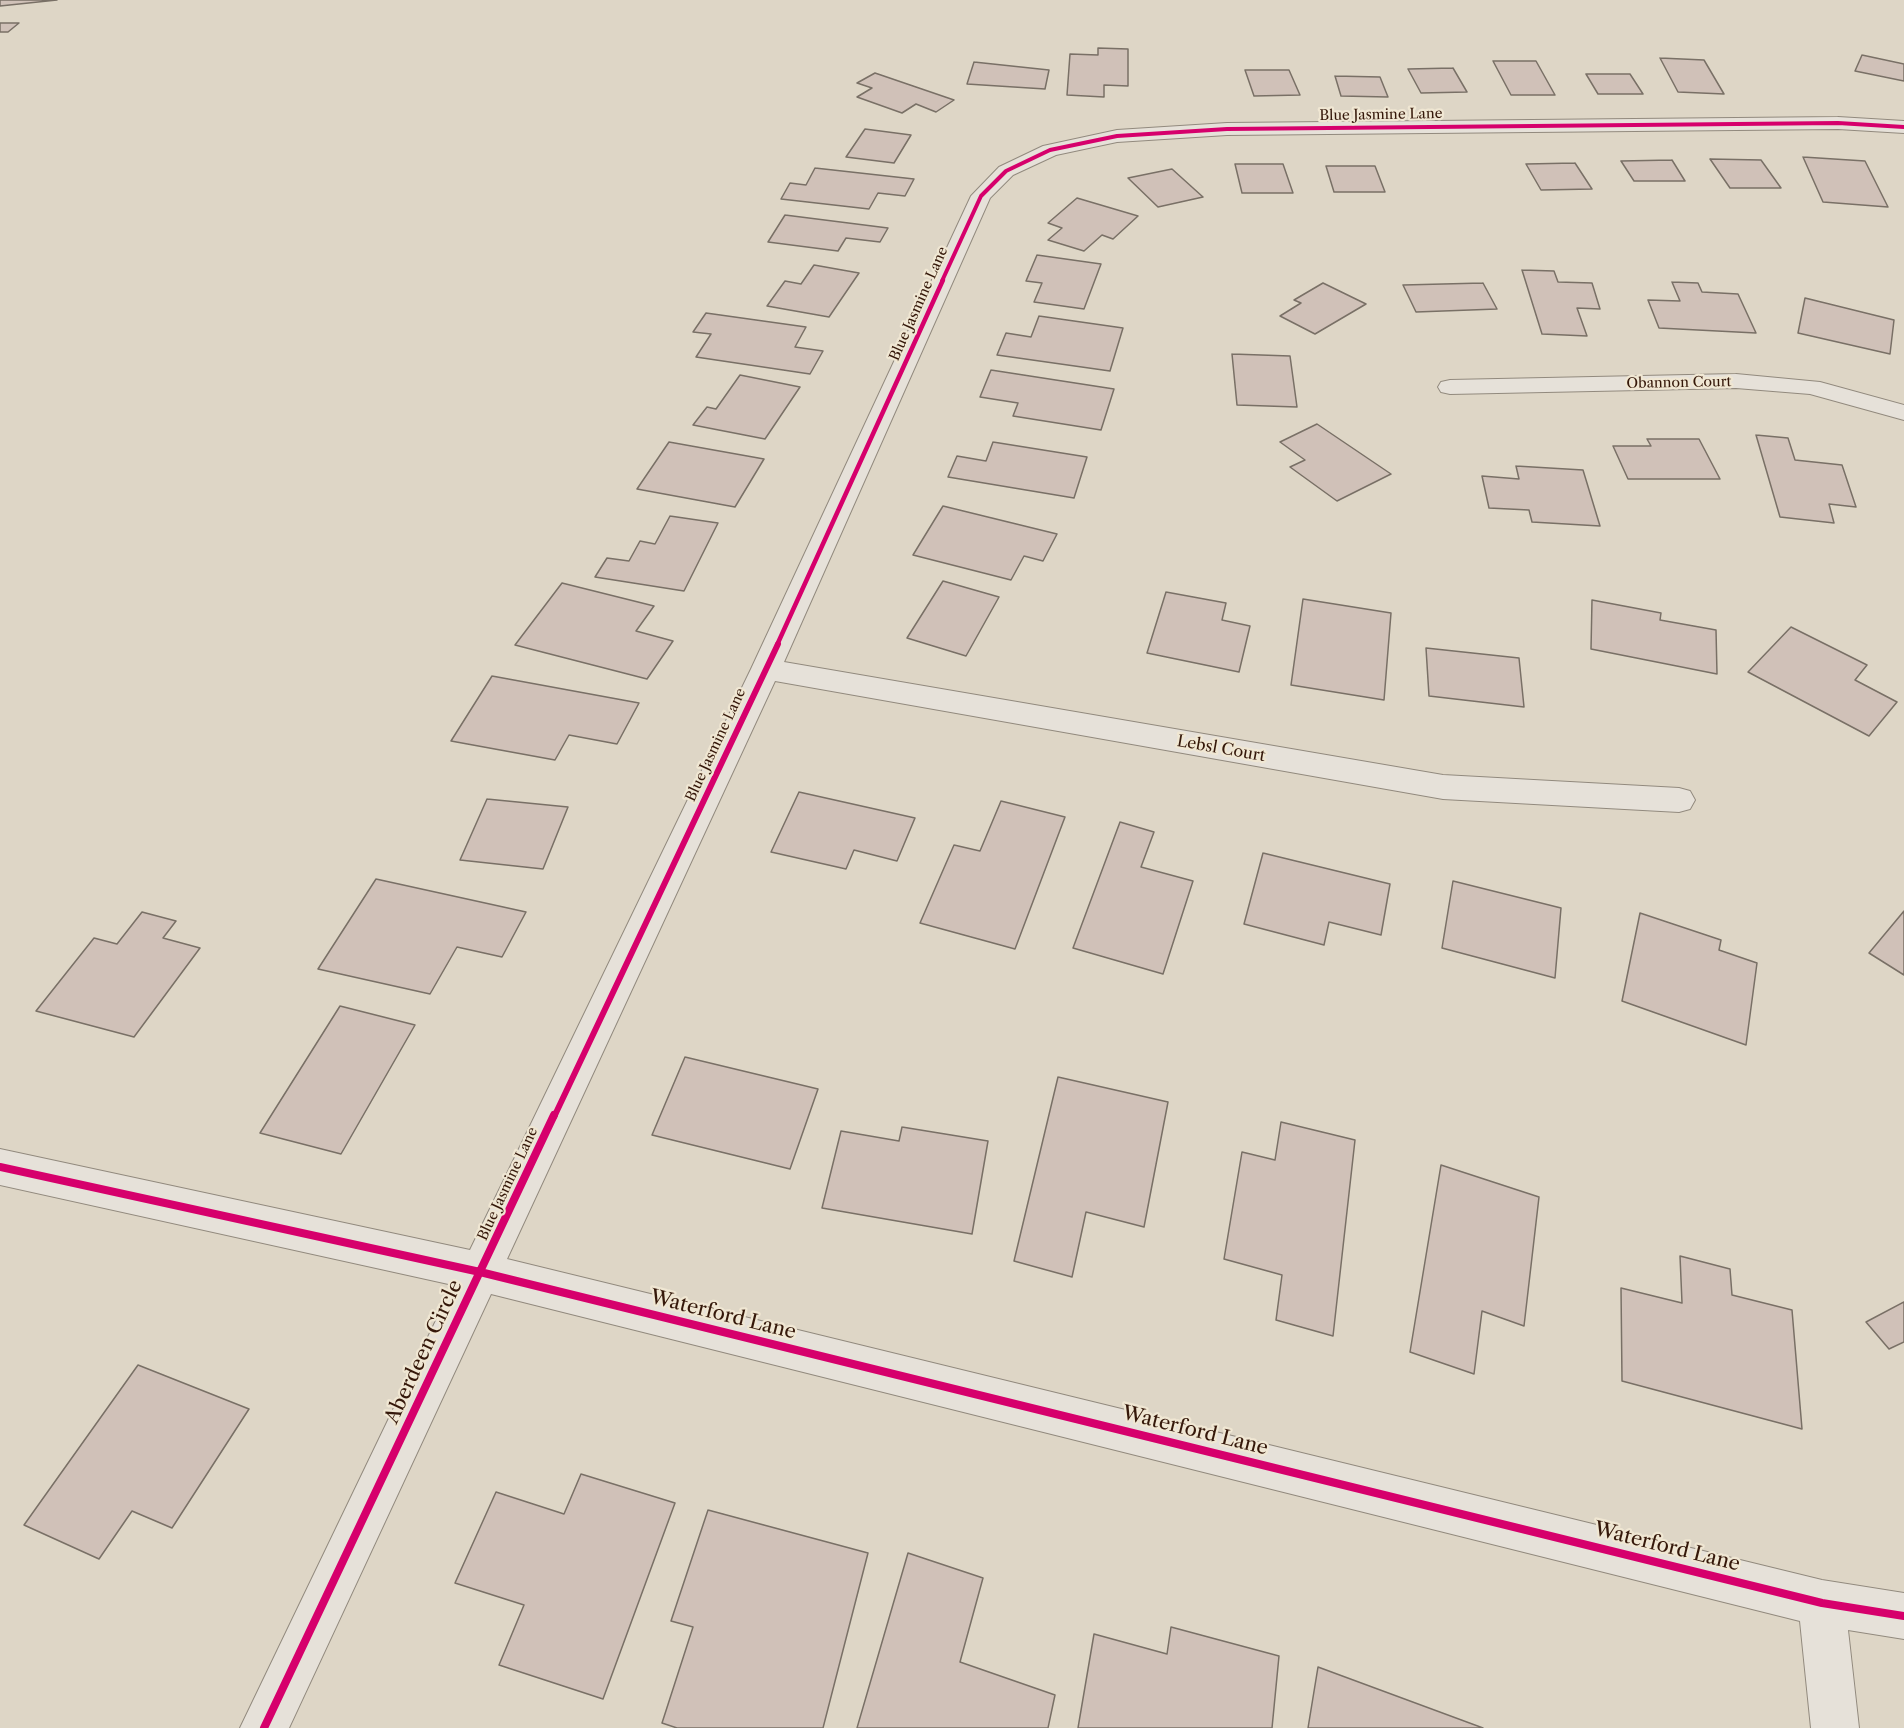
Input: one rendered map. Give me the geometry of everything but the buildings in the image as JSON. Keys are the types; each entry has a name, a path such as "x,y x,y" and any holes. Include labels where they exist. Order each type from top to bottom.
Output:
{"street":[{"name":"Blue Jasmine Lane","path":"480,1272 766,669 981,196 1006,171 1041,146 1117,136 1227,129 1838,123 1904,127"},
{"name":"Obannon Court","path":"1450,387 1736,381 1811,387 1904,413"},
{"name":"Lebsl Court","path":"766,669 1443,787 1679,800"},
{"name":"Aberdeen Circle","path":"0,1167 480,1272 264,1728"},
{"name":"Waterford Lane","path":"480,1272 1822,1603 1904,1616"},
{"path":"1822,1603 1834,1728"}],"cycle path":[{"path":"264,1728 766,669 981,196 1006,171 1050,150 1117,136 1227,129 1838,123 1904,127"},
{"path":"0,1167 480,1272 1822,1603 1904,1616"}]}
